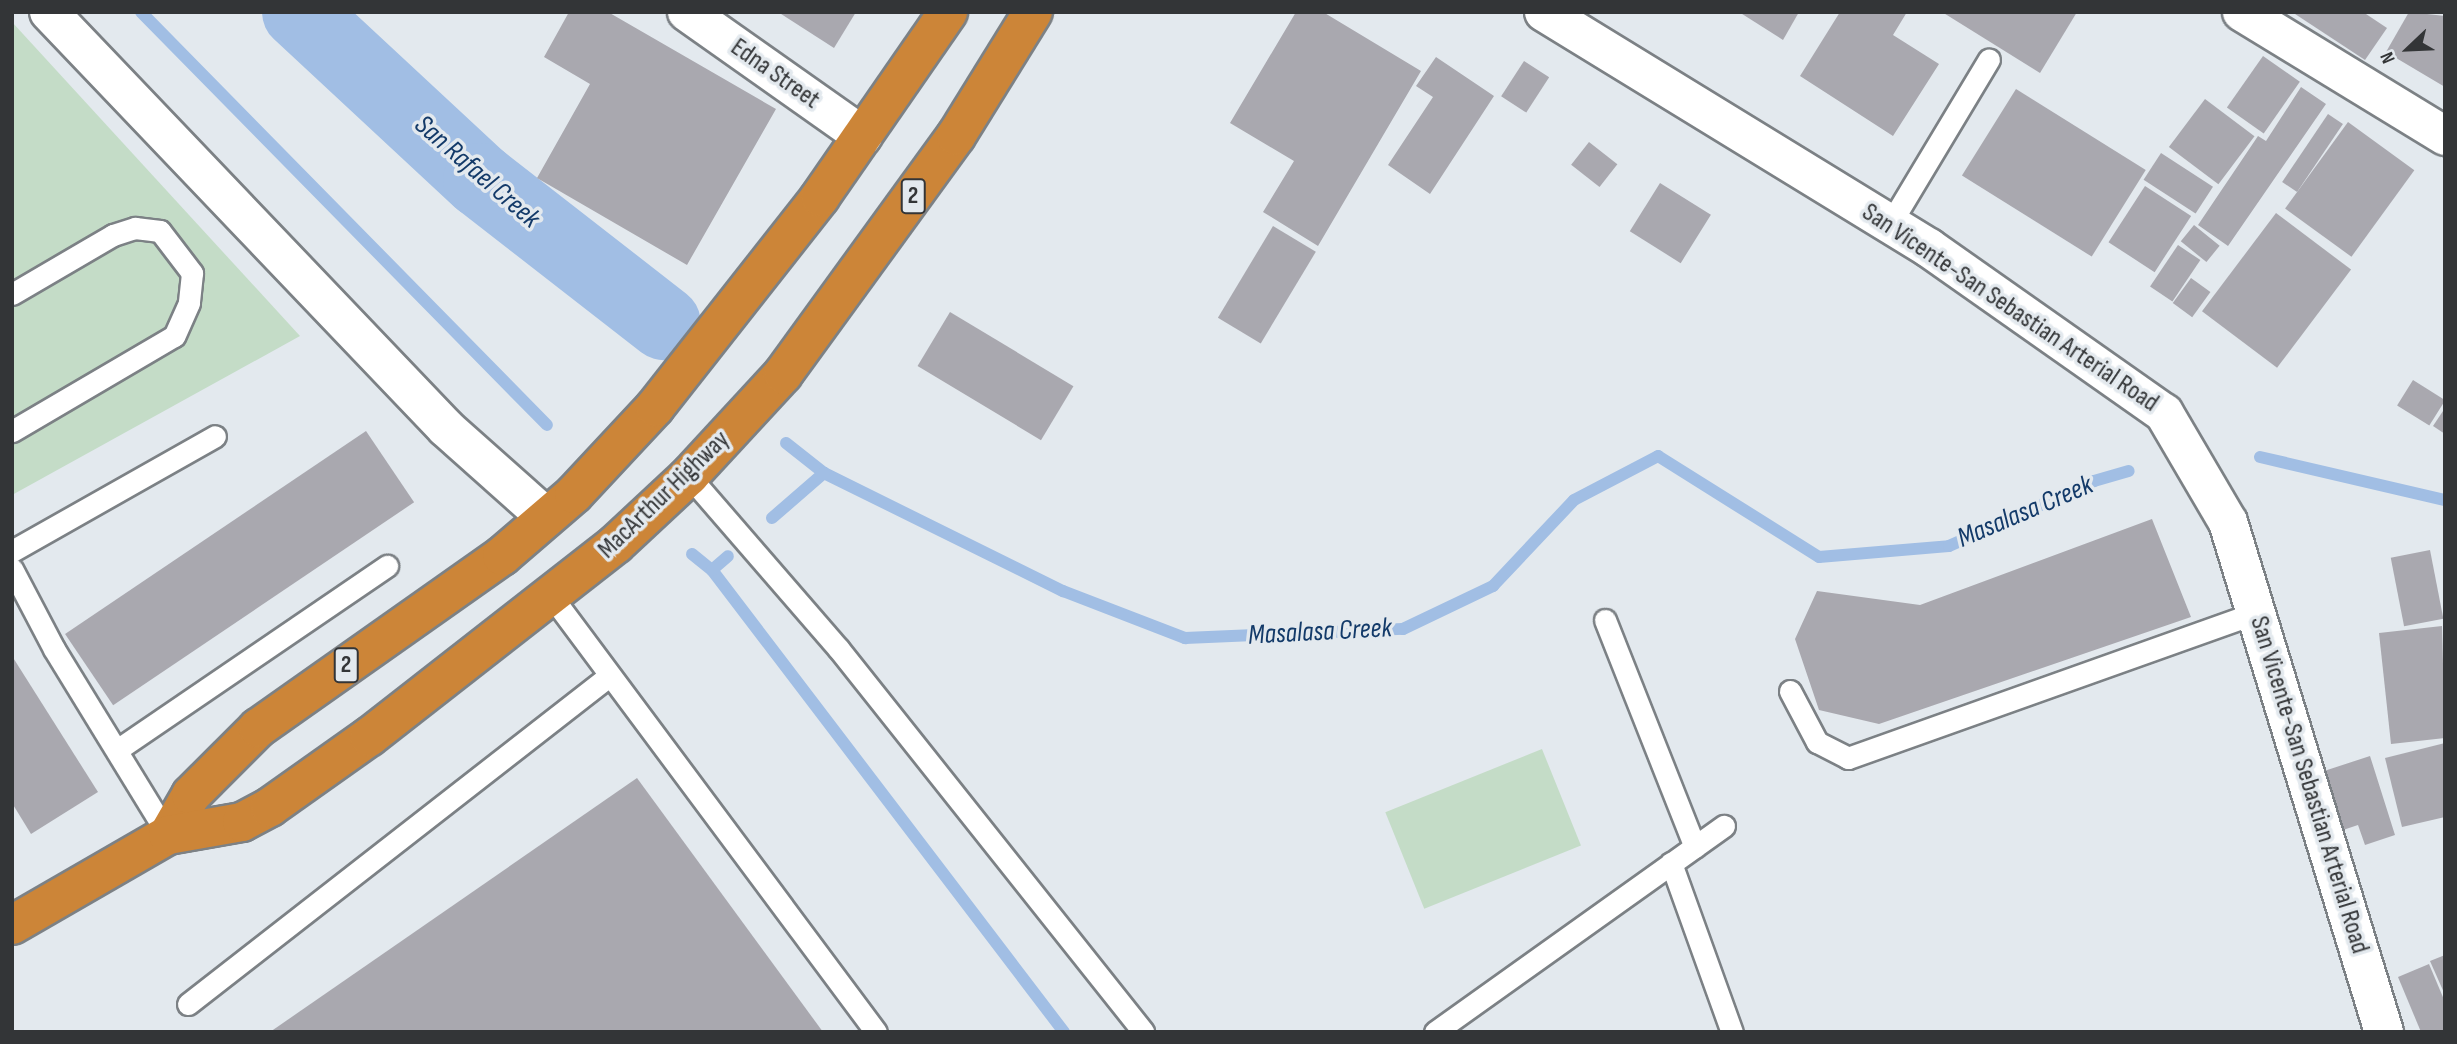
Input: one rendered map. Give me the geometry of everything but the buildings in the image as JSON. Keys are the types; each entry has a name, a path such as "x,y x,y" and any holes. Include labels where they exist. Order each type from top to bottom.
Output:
{"highway":[{"name":"2","path":"168,835 191,795 258,728 502,556 575,494 655,407 863,136 948,12"},
{"name":"MacArthur Highway","path":"12,925 168,835 242,822 270,807 552,597 689,476 808,340 956,136 1033,12"}],"street":[{"path":"49,12 446,429 546,517"},
{"name":"Edna Street","path":"687,12 863,136"},
{"name":"San Vicente-San Sebastian Arterial Road","path":"1544,12 1891,224 2164,413 2228,522 2385,1032"},
{"path":"2242,12 2445,136"}],"lane":[{"path":"1891,224 1989,59"},
{"path":"12,295 113,235 135,228 160,232 192,273 189,303 174,336 12,431"},
{"path":"12,551 215,436"},
{"path":"689,476 838,648 1143,1032"},
{"path":"117,750 387,566"},
{"path":"12,569 54,649 168,835"},
{"path":"552,597 876,1032"},
{"path":"1790,691 1816,742 1847,758 2256,614"},
{"path":"1605,620 1695,847"},
{"path":"188,1004 609,676"},
{"path":"1435,1032 1724,826"},
{"path":"1671,863 1732,1032"}],"green space":[{"path":"12,22 300,336 12,495"},
{"path":"1542,749 1581,845 1424,909 1385,812"}],"waterway":[{"path":"141,12 547,425"},
{"name":"San Rafael Creek","path":"299,12 480,180 664,323"},
{"name":"Masalasa Creek","path":"786,443 824,473 1063,591 1185,638 1403,629 1493,586 1574,500 1658,456 1819,557 1949,546 2094,481 2129,471"},
{"name":"Masalasa Creek","path":"2260,457 2445,500"},
{"path":"772,518 824,473"},
{"path":"692,554 712,570 1064,1032"},
{"path":"712,570 728,556"}]}
